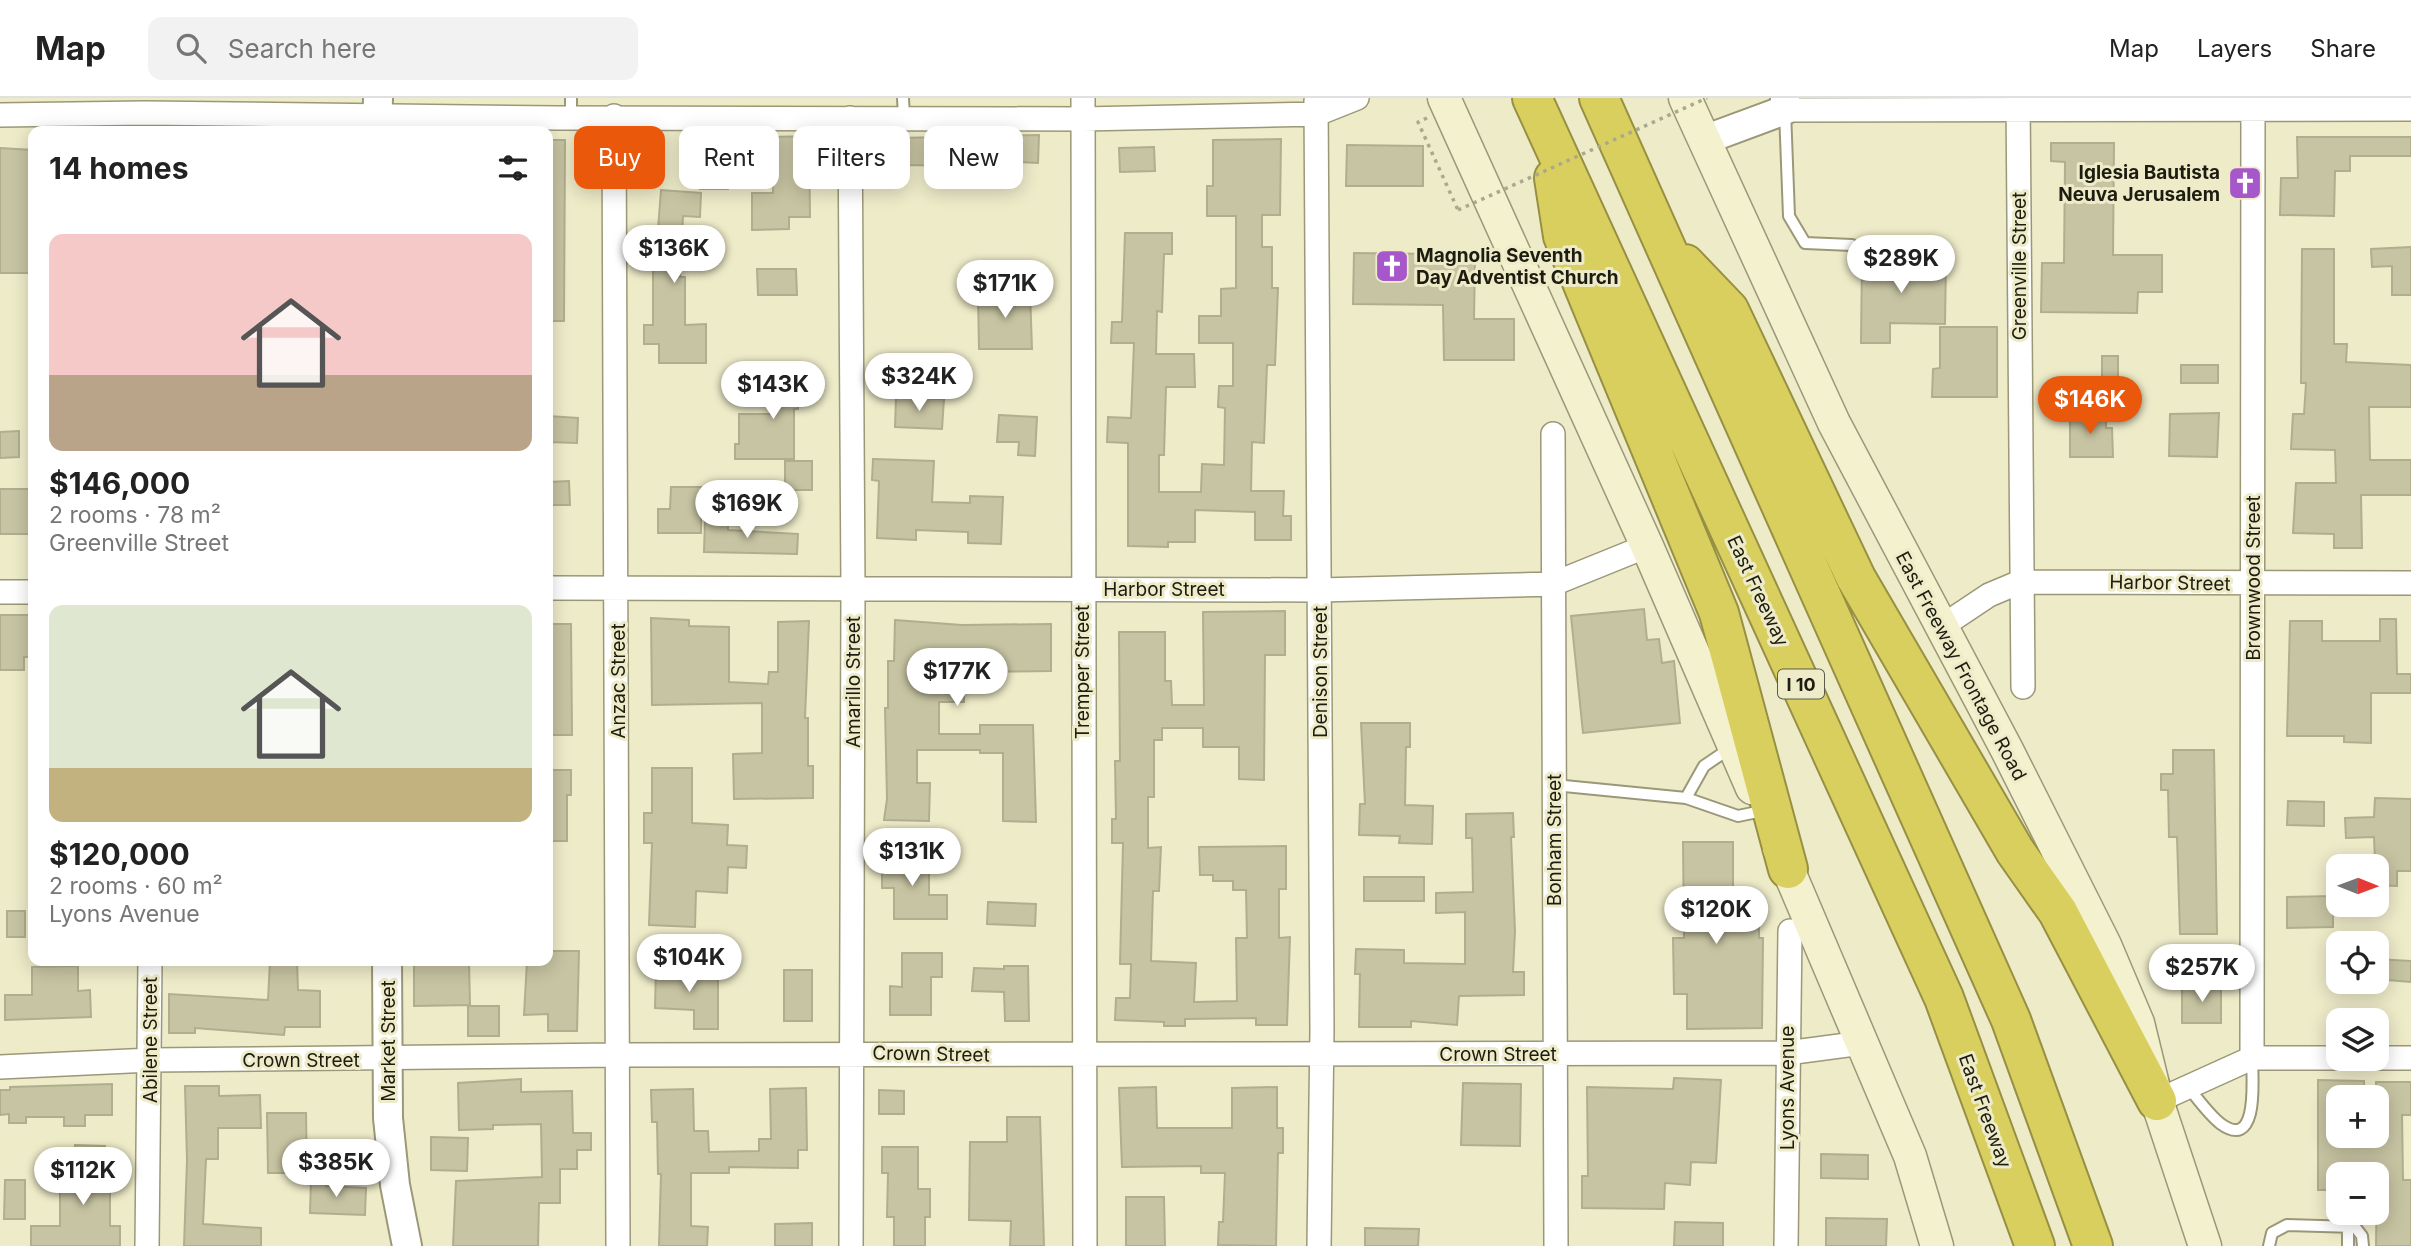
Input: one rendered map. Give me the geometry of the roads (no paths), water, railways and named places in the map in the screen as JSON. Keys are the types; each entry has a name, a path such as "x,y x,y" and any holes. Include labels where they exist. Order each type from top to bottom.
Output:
{"highway":[{"path":"1599,98 2011,1020 2093,1246"},
{"path":"1539,115 1563,236 1719,613 1788,869"},
{"name":"East Freeway","path":"1539,115 1944,998 2035,1246"},
{"path":"1665,244 1729,310 1856,578 2015,851 2058,912 2172,1094"}],"main road":[{"name":"East Freeway Frontage Road","path":"1685,98 1834,423 2105,945 2137,1023 2172,1094 2205,1246"},
{"path":"1435,103 1647,546 1910,1156 1937,1246"}],"street":[{"path":"0,115 377,115 571,108 614,116 734,120 850,118 904,108 1316,106 1357,98"},
{"path":"1704,140 1785,104 2253,104 2411,109"},
{"name":"Greenville Street","path":"2018,104 2023,687"},
{"name":"Brownwood Street","path":"2252,1058 2253,104"},
{"name":"Denison Street","path":"1316,106 1320,590 1319,1246"},
{"name":"Tremper Street","path":"1083,109 1085,1246"},
{"name":"Anzac Street","path":"614,116 618,587 618,1246"},
{"name":"Amarillo Street","path":"850,118 853,589 851,1246"},
{"name":"Bonham Street","path":"1553,434 1556,1246"},
{"name":"Harbor Street","path":"553,589 1320,590 1553,584 1647,546"},
{"name":"Harbor Street","path":"1941,627 1989,595 2020,582 2411,583"},
{"path":"0,592 28,592"},
{"name":"Lyons Avenue","path":"1786,1246 1790,931"},
{"name":"Abilene Street","path":"147,1246 150,966"},
{"name":"Market Street","path":"387,966 388,1118 395,1185 407,1246"},
{"name":"Crown Street","path":"0,1067 150,1060 618,1055 1321,1056 1787,1053 1862,1043"},
{"path":"2172,1094 2252,1058 2326,1058"},
{"path":"2389,1058 2411,1058"}],"lane":[{"path":"1785,104 1789,216 1805,243 1852,245"},
{"path":"1686,798 1704,766 1734,746"},
{"path":"1554,785 1686,798 1738,816 1762,811"},
{"path":"2172,1094 2224,1126 2238,1128 2246,1125 2254,1098 2252,1058"},
{"path":"2269,1246 2272,1233 2287,1225 2355,1227 2362,1236 2363,1246"},
{"path":"2348,1227 2348,1246"}],"place":[{"name":"Iglesia Bautista Neuva Jerusalem","path":"2245,183"},
{"name":"Magnolia Seventh Day Adventist Church","path":"1392,266"}]}
